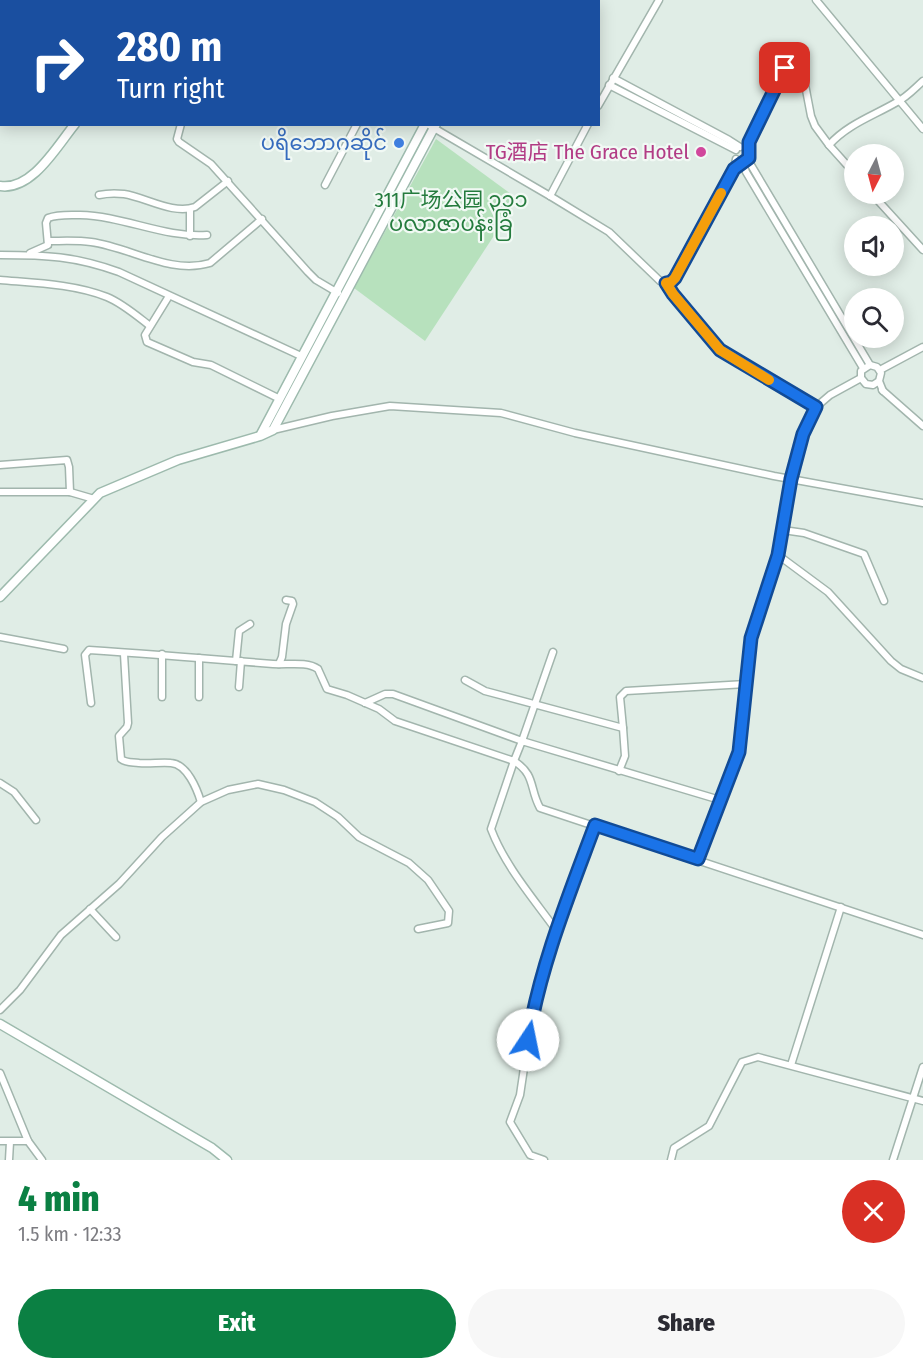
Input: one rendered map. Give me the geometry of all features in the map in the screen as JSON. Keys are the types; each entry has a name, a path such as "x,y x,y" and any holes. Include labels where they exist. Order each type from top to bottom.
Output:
{"main road":[{"path":"0,186 7,188 17,185 34,175 73,126"},
{"path":"0,597 100,493 178,460 260,436 273,430 340,294 430,126"},
{"path":"260,436 301,356 340,294"},
{"path":"0,1024 212,1148 227,1160"}],"street":[{"path":"600,102 659,0"},
{"path":"816,0 923,129"},
{"path":"844,162 815,126 802,69 791,65 785,68 743,147 742,161 746,172 767,201 867,366 880,370"},
{"path":"430,126 609,232 660,281 671,282 734,169 750,154 743,147 613,78"},
{"path":"829,145 837,135 853,124 900,101 923,81"},
{"path":"609,85 743,147"},
{"path":"180,126 177,139 179,142 211,164 228,181 316,280 340,294"},
{"path":"325,185 356,126"},
{"path":"550,196 587,126"},
{"path":"99,195 123,194 171,207 189,209 195,207 228,181"},
{"path":"881,204 923,250"},
{"path":"189,209 190,236"},
{"path":"27,255 45,247 48,241 46,223 48,218 66,215 112,218 190,236 207,235"},
{"path":"48,241 91,242 161,263 201,266 210,262 262,219"},
{"path":"0,255 69,257 91,262 119,272 301,356"},
{"path":"0,280 83,290 108,297 150,326"},
{"path":"666,283 720,350 816,407"},
{"path":"169,296 145,335 147,342 193,362 212,365 280,399"},
{"path":"876,383 880,370 923,347"},
{"path":"698,859 739,752 751,638 778,555 791,479 803,434 816,407 830,395 861,378 867,366"},
{"path":"861,378 866,384 876,383 923,426"},
{"path":"273,430 332,416 390,406 501,413 575,433 791,479 923,503"},
{"path":"0,465 67,460 70,492"},
{"path":"0,492 70,492 94,499"},
{"path":"783,530 804,532 864,554 884,601"},
{"path":"778,555 828,592 891,661 901,669 923,678"},
{"path":"279,664 286,624 293,604 292,601 286,600"},
{"path":"238,687 239,631 250,624"},
{"path":"0,637 64,649"},
{"path":"91,703 86,652 162,654 315,666 327,688 379,709 395,721 514,761 527,771 533,781 534,796 540,808 923,935"},
{"path":"553,652 491,829 497,845 515,873 556,930"},
{"path":"124,654 128,727 119,736 121,759 124,762 174,763 181,766 196,788 201,802"},
{"path":"162,654 162,697"},
{"path":"199,658 199,697"},
{"path":"465,680 485,691 623,728"},
{"path":"619,771 625,756 620,697 626,691 746,684"},
{"path":"365,703 385,694 393,694 522,741 720,800"},
{"path":"0,783 14,792 36,820"},
{"path":"0,1010 20,990 62,935 119,884 162,837 201,802 228,790 258,784 284,790 328,809 358,837 409,863 428,880 449,912 448,923 418,929"},
{"path":"544,1160 529,1157 510,1122 520,1095 531,1021 556,930 595,825"},
{"path":"791,1065 841,907"},
{"path":"90,909 116,937"},
{"path":"671,1160 674,1148 709,1126 742,1062 758,1057 923,1101"},
{"path":"893,1160 923,1067"},
{"path":"0,1073 28,1141 42,1160"},
{"path":"0,1141 28,1141"},
{"path":"9,1160 10,1142"}],"green space":[{"name":"311广场公园 ၃၁၁ ပလာဇာပန်းခြံ","path":"436,139 518,199 425,341 354,288"}],"slow traffic":[{"path":"721,193 675,278 666,283 720,350 769,380"}],"place":[{"name":"ပရိဘောဂဆိုင်","path":"399,143"},
{"name":"TG酒店 The Grace Hotel","path":"701,152"}],"route":[{"path":"528,1040 556,930 595,825 698,859 739,752 751,638 778,555 791,479 803,434 816,407 720,350 666,283 675,278 734,169 749,158 749,142 785,68"}]}
